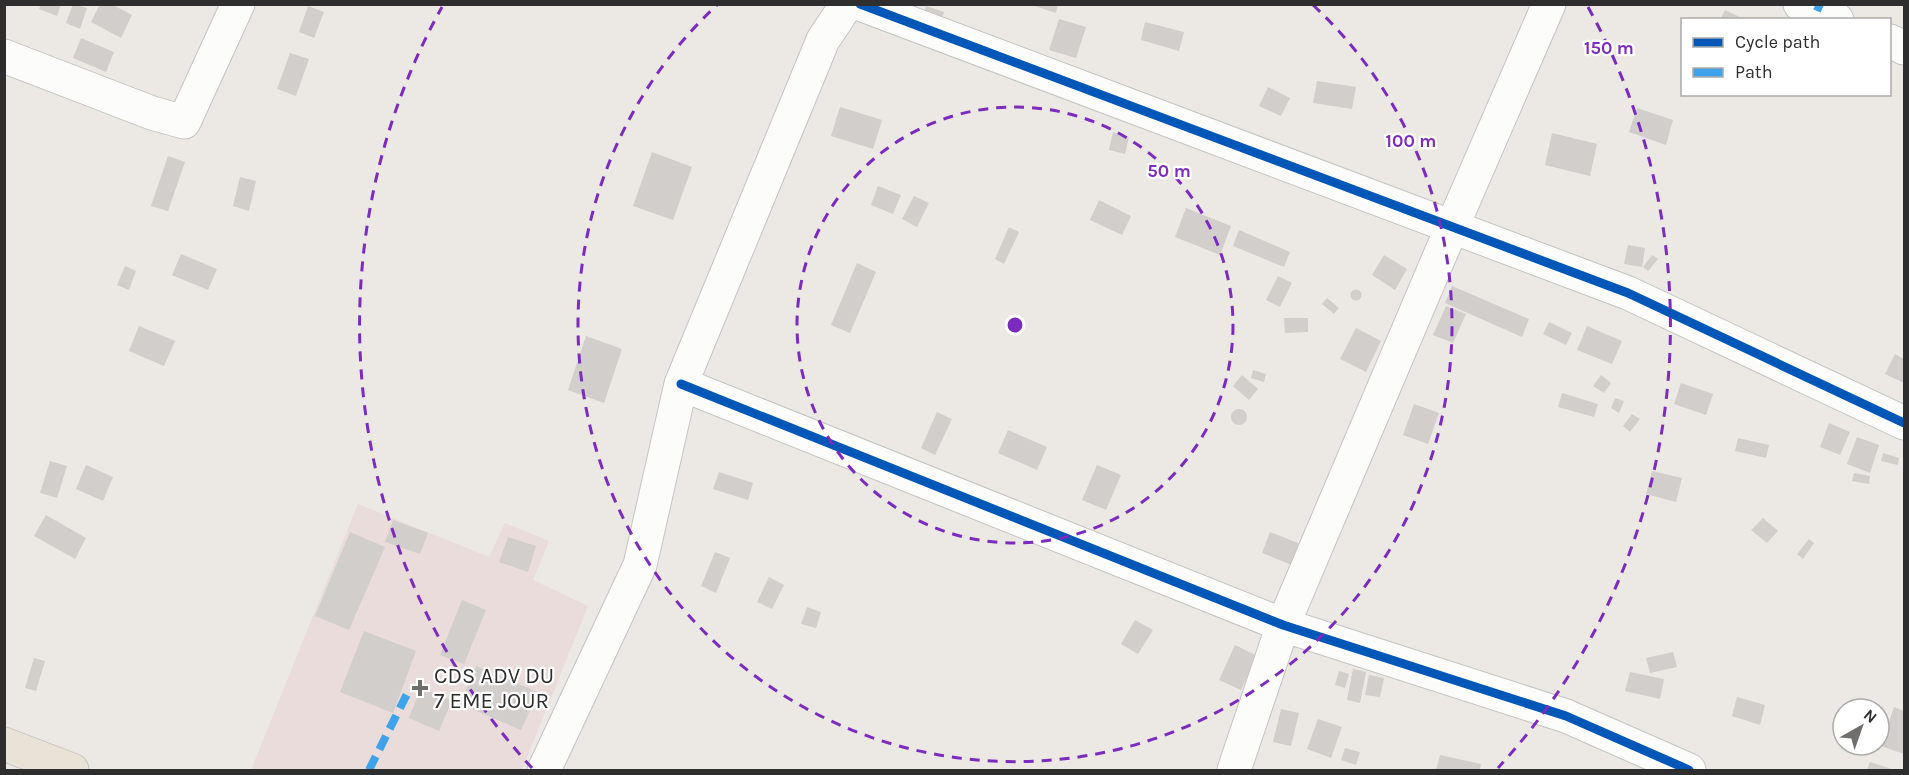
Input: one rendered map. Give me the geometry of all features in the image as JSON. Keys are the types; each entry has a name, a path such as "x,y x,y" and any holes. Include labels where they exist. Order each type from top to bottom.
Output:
{"highway":[{"path":"4,744 72,771"}],"street":[{"path":"4,56 184,123 237,4"},
{"path":"544,771 640,565 681,384 823,40 847,4"},
{"path":"860,4 1628,293 1905,423"},
{"path":"1234,771 1283,625 1549,4"},
{"path":"1800,4 1832,18"},
{"path":"1891,41 1905,48"},
{"path":"681,384 1283,625 1566,716 1689,771"}],"shaded area":[{"name":"CDS ADV DU 7 EME JOUR","path":"358,504 489,557 505,523 549,541 533,580 588,606 522,770 251,770"}],"building":[{"path":"41,4 61,4 57,16 39,9"},
{"path":"73,4 87,8 80,29 66,23"},
{"path":"100,4 111,4 132,15 121,38 91,22"},
{"path":"1028,4 1058,4 1056,13"},
{"path":"308,6 324,12 314,38 299,32"},
{"path":"926,6 944,12 940,25 922,19"},
{"path":"1725,10 1742,18 1721,18"},
{"path":"1059,19 1086,27 1076,58 1049,50"},
{"path":"1145,22 1184,32 1179,51 1141,40"},
{"path":"81,38 114,52 106,72 73,58"},
{"path":"290,53 309,59 296,96 277,89"},
{"path":"1317,81 1356,87 1352,109 1313,103"},
{"path":"1268,87 1290,98 1281,116 1259,106"},
{"path":"840,107 882,120 873,149 831,136"},
{"path":"1637,108 1673,120 1666,145 1629,132"},
{"path":"1113,132 1129,137 1125,154 1109,150"},
{"path":"1552,133 1597,144 1590,176 1545,165"},
{"path":"652,152 692,167 673,220 633,206"},
{"path":"168,156 185,162 168,211 151,206"},
{"path":"240,177 256,181 249,211 233,206"},
{"path":"878,186 901,195 893,214 871,205"},
{"path":"914,196 929,203 917,227 902,219"},
{"path":"1099,200 1131,216 1122,235 1090,220"},
{"path":"1186,208 1231,226 1220,255 1175,237"},
{"path":"1009,227 1019,232 1004,264 995,259"},
{"path":"1239,230 1290,252 1284,267 1233,246"},
{"path":"1628,245 1645,248 1642,267 1624,264"},
{"path":"181,254 217,269 208,290 172,275"},
{"path":"1384,255 1407,269 1395,290 1372,275"},
{"path":"1652,255 1658,259 1648,271 1643,267"},
{"path":"857,263 876,272 850,333 831,325"},
{"path":"125,266 136,271 129,290 117,285"},
{"path":"1278,276 1292,283 1280,307 1266,300"},
{"path":"1452,286 1529,319 1522,337 1445,303"},
{"path":"1356,289 1362,295 1356,301 1350,295"},
{"path":"1327,298 1339,308 1334,314 1322,304"},
{"path":"1446,306 1466,314 1453,343 1433,335"},
{"path":"1284,318 1308,318 1308,332 1285,333"},
{"path":"1549,322 1572,333 1566,345 1543,334"},
{"path":"139,326 175,341 164,366 129,351"},
{"path":"1587,326 1622,341 1612,364 1577,350"},
{"path":"1356,328 1381,341 1366,372 1340,359"},
{"path":"586,336 622,349 604,403 568,390"},
{"path":"1895,354 1904,359 1904,383 1885,374"},
{"path":"1253,370 1266,374 1264,382 1251,378"},
{"path":"1242,375 1258,389 1249,400 1233,386"},
{"path":"1601,375 1611,383 1604,393 1593,386"},
{"path":"1681,383 1713,394 1706,415 1674,404"},
{"path":"1562,393 1598,404 1594,417 1558,407"},
{"path":"1615,398 1624,401 1619,413 1611,408"},
{"path":"1414,404 1439,413 1428,444 1403,435"},
{"path":"1239,409 1245,411 1247,417 1245,423 1239,425 1233,423 1231,417 1233,411"},
{"path":"937,412 952,419 935,455 921,448"},
{"path":"1632,414 1640,419 1630,432 1623,426"},
{"path":"1829,423 1850,432 1840,455 1820,447"},
{"path":"1008,430 1047,447 1037,470 998,453"},
{"path":"1857,437 1879,445 1870,473 1847,464"},
{"path":"1738,438 1769,445 1766,458 1735,451"},
{"path":"1883,453 1899,458 1898,465 1881,461"},
{"path":"50,461 67,466 57,498 40,493"},
{"path":"86,465 113,477 103,501 76,489"},
{"path":"1097,465 1121,475 1106,510 1082,500"},
{"path":"1652,471 1682,478 1676,502 1646,494"},
{"path":"719,472 753,483 748,500 713,489"},
{"path":"1854,473 1870,476 1869,484 1852,481"},
{"path":"46,515 86,538 75,559 34,536"},
{"path":"1763,518 1778,531 1767,543 1751,530"},
{"path":"393,520 428,533 420,554 385,542"},
{"path":"350,532 385,547 349,630 315,616"},
{"path":"1270,532 1306,546 1297,567 1262,553"},
{"path":"508,537 536,546 528,572 499,562"},
{"path":"1809,539 1814,543 1803,559 1797,554"},
{"path":"715,552 730,558 716,593 701,586"},
{"path":"769,577 784,585 772,609 757,602"},
{"path":"462,600 486,610 464,664 440,655"},
{"path":"807,607 821,612 816,628 801,624"},
{"path":"1135,620 1153,630 1138,654 1121,644"},
{"path":"364,631 416,651 393,713 340,692"},
{"path":"1235,645 1257,656 1241,690 1219,680"},
{"path":"1673,652 1677,667 1650,673 1646,658"},
{"path":"34,658 45,661 36,691 25,688"},
{"path":"476,666 538,692 521,730 460,704"},
{"path":"1353,669 1366,672 1360,703 1347,700"},
{"path":"1339,671 1349,674 1345,688 1335,685"},
{"path":"1630,672 1664,679 1660,699 1625,691"},
{"path":"1369,675 1384,678 1380,697 1365,695"},
{"path":"421,688 452,700 439,731 409,718"},
{"path":"1737,697 1765,705 1760,725 1732,716"},
{"path":"1894,707 1904,711 1904,754 1891,749 1891,716"},
{"path":"1281,709 1299,713 1291,746 1273,742"},
{"path":"1318,719 1342,727 1331,758 1307,749"},
{"path":"1345,748 1360,752 1356,765 1341,760"},
{"path":"1440,755 1481,764 1480,770 1436,770"},
{"path":"1870,762 1895,770 1867,770"}],"marked path":[{"path":"1817,11 1820,4"},
{"path":"369,770 408,692"}],"cycle path":[{"path":"860,4 1628,293 1904,423"},
{"path":"681,384 1283,625 1566,716 1689,770"}],"place":[{"name":"CDS ADV DU 7 EME JOUR","path":"420,688"}]}
